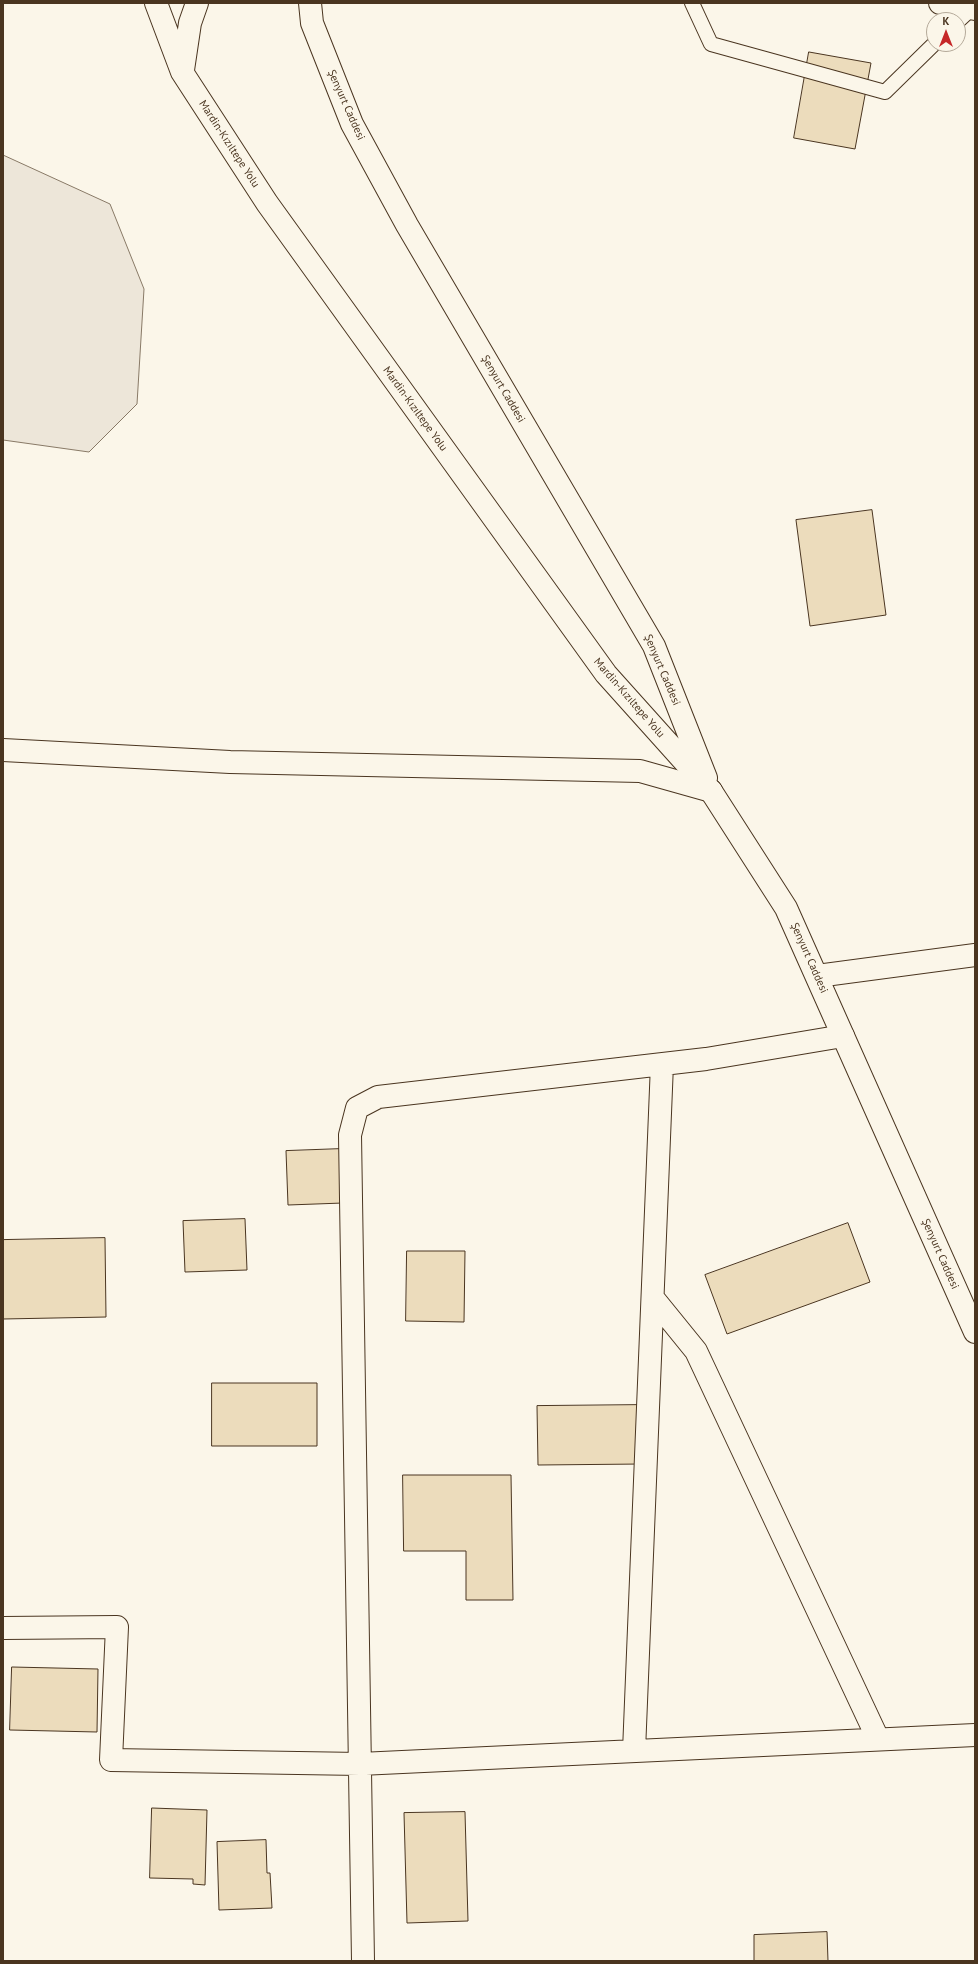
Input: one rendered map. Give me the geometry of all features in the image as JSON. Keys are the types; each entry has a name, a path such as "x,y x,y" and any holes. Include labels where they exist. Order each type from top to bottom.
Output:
{"main road":[{"name":"Mardin-Kızıltepe Yolu","path":"156,3 182,72 267,202 606,674 711,791"},
{"path":"182,72 190,23 197,3"},
{"name":"Şenyurt Caddesi","path":"297,3 311,13 352,124 404,218 654,646 711,791 786,908 975,1332"},
{"path":"940,3 968,13"},
{"path":"3,750 230,762 640,771 711,791"},
{"path":"817,976 975,955"},
{"path":"363,1961 350,1135 356,1108 378,1096 706,1059 843,1036"},
{"path":"634,1751 662,1064"},
{"path":"653,1298 696,1351 878,1739"},
{"path":"3,1628 117,1627 111,1760 360,1764 975,1735"}],"lane":[{"path":"692,3 711,44 885,92 926,52"}],"shaded area":[{"path":"3,155 110,204 144,289 137,404 89,452 3,440"}],"building":[{"path":"809,52 871,63 855,149 794,138"},
{"path":"872,510 886,615 810,626 796,520"},
{"path":"341,1149 343,1203 288,1205 286,1151"},
{"path":"245,1219 247,1270 185,1272 183,1221"},
{"path":"848,1223 870,1282 727,1334 705,1275"},
{"path":"105,1238 106,1317 3,1319 3,1240"},
{"path":"407,1251 465,1251 464,1322 406,1321"},
{"path":"212,1383 317,1383 317,1446 212,1446"},
{"path":"641,1405 642,1464 538,1465 537,1406"},
{"path":"403,1475 511,1475 513,1600 466,1600 466,1551 404,1551"},
{"path":"12,1667 98,1669 97,1732 10,1730"},
{"path":"152,1808 207,1810 205,1885 193,1884 193,1879 150,1878"},
{"path":"465,1812 468,1921 407,1923 404,1813"},
{"path":"266,1840 267,1873 270,1873 272,1908 219,1910 217,1842"},
{"path":"827,1932 828,1961 754,1961 754,1935"}]}
